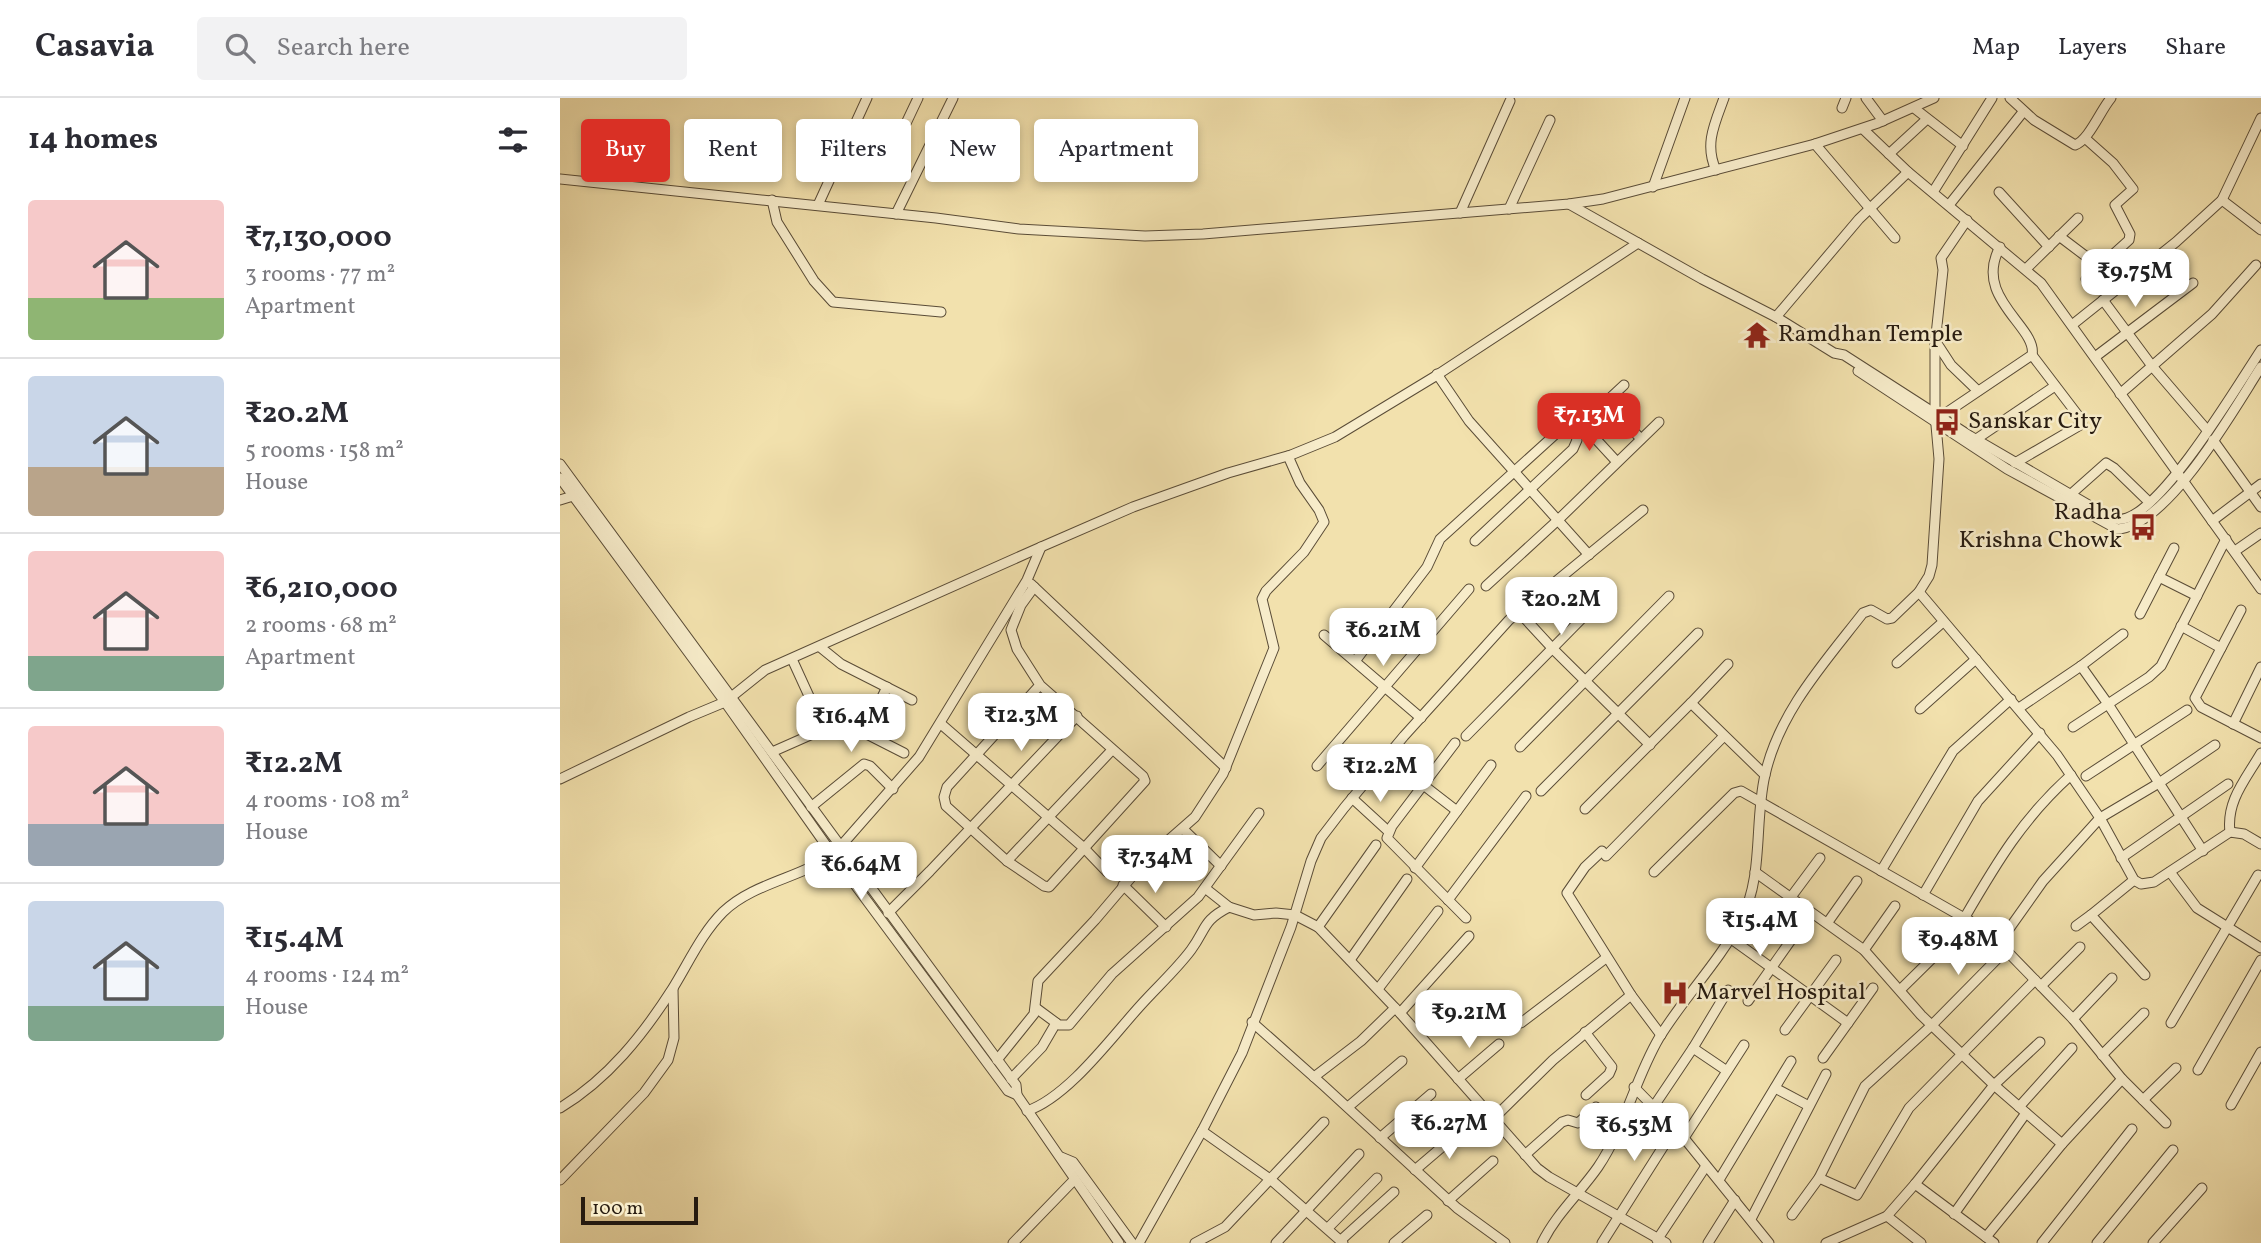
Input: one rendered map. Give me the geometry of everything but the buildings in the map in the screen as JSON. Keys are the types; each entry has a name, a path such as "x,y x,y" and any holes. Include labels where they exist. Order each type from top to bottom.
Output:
{"street":[{"path":"818,205 867,98"},
{"path":"908,119 918,98"},
{"path":"896,214 953,98"},
{"path":"1653,187 1685,98"},
{"path":"1716,170 1710,158 1709,145 1724,98"},
{"path":"1842,108 1846,98"},
{"path":"1866,98 1883,121"},
{"path":"560,178 1019,229 1145,236 1203,234 1569,204 1653,187 1815,144 1863,129 1934,98"},
{"path":"1933,192 1992,98"},
{"path":"2010,98 2023,112 2069,143 2079,144 2111,98"},
{"path":"1460,213 1510,101"},
{"path":"1914,108 1963,146"},
{"path":"1949,205 2023,112"},
{"path":"2072,325 2176,242 2222,200 2261,118"},
{"path":"1889,155 1927,119"},
{"path":"1509,209 1550,120"},
{"path":"1863,129 1908,172 2041,283 2260,585"},
{"path":"2085,139 2113,163 2133,189 2115,205 2130,234 2129,240 2086,279"},
{"path":"1815,144 1895,238"},
{"path":"1776,317 1870,208 1908,172"},
{"path":"1999,191 2049,247"},
{"path":"772,200 777,222 814,281 833,302 941,313"},
{"path":"2222,200 2259,225"},
{"path":"1569,204 1702,279 1776,317 1838,355 1844,355 1971,442 2085,513 2117,529 2138,522 2180,478 2213,440 2257,381 2261,367"},
{"path":"2026,269 2077,218"},
{"path":"1542,1243 1555,1219 1606,1153 1624,1118 1634,1087 1661,1035 1730,938 1749,902 1755,872 1760,802 1765,775 1775,742 1803,692 1863,612 1871,610 1888,619 1919,592 1929,576 1938,467 1935,344 1943,271 1941,258 1967,220"},
{"path":"2059,236 2100,267"},
{"path":"560,779 729,700 758,675 1041,547 1133,507 1228,473 1288,456 1335,437 1638,243"},
{"path":"2000,247 1994,258 1995,286 2006,308 2032,346 2032,355 2081,421 2015,463"},
{"path":"2120,394 2225,302 2256,265"},
{"path":"2095,358 2193,283"},
{"path":"2103,300 2152,366 2207,430"},
{"path":"1935,344 1951,365 1978,391"},
{"path":"1971,442 2118,520 2134,515 2180,478 2207,430 2261,350"},
{"path":"1937,419 2032,355"},
{"path":"1437,374 1472,425 1589,555"},
{"path":"1356,660 1427,567 1440,540 1559,431 1578,427 1624,384"},
{"path":"1971,442 2055,386"},
{"path":"1606,402 1641,439"},
{"path":"1486,586 1659,422"},
{"path":"1578,427 1618,462"},
{"path":"1475,541 1577,445 1578,427"},
{"path":"2213,440 2261,507"},
{"path":"997,1060 1031,1019 1036,1008 1038,981 1155,850 1183,829 1209,798 1226,768 1274,648 1262,598 1304,552 1324,522 1300,483 1288,456"},
{"path":"2070,495 2106,463 2149,502"},
{"path":"560,464 729,700 833,855 1008,1091 1017,1096 1119,1243"},
{"path":"560,478 729,700 772,752 1016,1085 1017,1096"},
{"path":"2211,521 2261,484"},
{"path":"560,500 573,496"},
{"path":"1139,1243 1202,1131 1241,1053 1295,915 1315,850 1331,824 1421,718 1518,611 1643,510"},
{"path":"2235,551 2261,533"},
{"path":"2073,727 2156,671 2164,662 2226,539"},
{"path":"1040,685 947,787 943,796 946,806 969,829 1007,861 1049,887 1144,781 1143,776 1040,685 1017,649 1011,630 1041,547"},
{"path":"2140,614 2174,548"},
{"path":"2159,577 2197,596"},
{"path":"1030,583 1226,768"},
{"path":"560,1108 591,1086 624,1055 673,988 702,939 726,909 744,897 819,864 841,848 919,757 1030,583"},
{"path":"1317,766 1469,589"},
{"path":"1919,592 2040,733 2100,818 2134,880 2147,884 2231,832 2260,840"},
{"path":"1466,736 1606,594"},
{"path":"1520,747 1669,596"},
{"path":"2241,610 2195,698 2201,707 2261,738"},
{"path":"1518,611 1650,745"},
{"path":"1897,663 1943,622"},
{"path":"2181,626 2221,648"},
{"path":"1541,791 1698,633"},
{"path":"2019,708 2123,634"},
{"path":"1324,635 1387,686 1421,718"},
{"path":"820,647 841,664 912,700"},
{"path":"792,659 824,729"},
{"path":"1920,709 1976,659"},
{"path":"1585,809 1728,664"},
{"path":"2081,666 2203,851"},
{"path":"2233,724 2261,667"},
{"path":"865,732 887,687"},
{"path":"1881,871 1953,751 2011,699"},
{"path":"1691,703 1765,775"},
{"path":"2086,776 2187,710"},
{"path":"888,913 1077,716"},
{"path":"772,752 824,729 847,724 904,753"},
{"path":"941,724 1084,848 1107,872"},
{"path":"1923,895 1978,801 2040,733"},
{"path":"1661,1035 1606,958 1567,893 1585,867 1604,853 1724,736"},
{"path":"1455,743 1388,831 1388,840 1466,918"},
{"path":"1792,1215 1819,1178 1866,1086 1932,1025 2003,947 2043,881 2100,818 2215,745"},
{"path":"1007,861 1112,750"},
{"path":"2231,832 2228,817 2231,804 2261,753"},
{"path":"1387,757 1458,811"},
{"path":"811,807 864,764 870,766 893,789"},
{"path":"1415,868 1491,765"},
{"path":"1900,990 1968,919 2017,832 2051,793 2071,775"},
{"path":"2121,858 2228,784"},
{"path":"1654,872 1738,791 1968,919 2003,947 2073,1019 2122,1079 2166,1123"},
{"path":"1448,900 1526,796"},
{"path":"1352,798 1388,831"},
{"path":"1036,1008 1062,1027 1069,1025 1112,974 1166,927 1205,888 1259,813"},
{"path":"1183,829 1221,866"},
{"path":"1318,927 1376,845"},
{"path":"1791,897 1820,858"},
{"path":"1755,872 1864,950 1932,1025 1994,1085 2062,1144"},
{"path":"2170,872 2197,908 2261,948"},
{"path":"2171,1023 2258,875"},
{"path":"1350,960 1406,878"},
{"path":"2076,926 2134,880"},
{"path":"1828,922 1857,881"},
{"path":"1123,885 1166,927"},
{"path":"1205,888 1228,907 1254,915 1295,915 1318,927 1549,1177 1660,1241 1706,1166"},
{"path":"1864,950 1895,906"},
{"path":"1027,1111 1054,1097 1075,1078 1191,950 1209,919 1228,907"},
{"path":"1378,989 1438,911"},
{"path":"2091,915 2146,975"},
{"path":"1748,1002 1796,933"},
{"path":"1314,1077 1397,1010 1469,936"},
{"path":"1730,938 1848,1023"},
{"path":"1819,1178 1857,1195 1909,1108 2038,983 2080,947"},
{"path":"1521,1023 1606,958"},
{"path":"1785,1030 1836,960"},
{"path":"2197,1070 2261,960"},
{"path":"2073,1019 2112,978"},
{"path":"560,1180 652,1084 668,1060 674,1038 673,988"},
{"path":"1823,1058 1873,988"},
{"path":"1654,1106 1728,990"},
{"path":"1493,1119 1536,1076 1631,995"},
{"path":"2102,1055 2144,1013"},
{"path":"1252,1022 1448,1201 1505,1243"},
{"path":"1011,1079 1042,1047 1056,1023"},
{"path":"1585,1032 1612,1067 1609,1074 1586,1096"},
{"path":"1826,1243 1887,1216 1994,1085 2040,1042"},
{"path":"1458,1079 1499,1044"},
{"path":"1684,1138 1744,1045"},
{"path":"1693,1048 1727,1071"},
{"path":"1954,1214 2023,1110 2072,1048"},
{"path":"2231,1105 2261,1052"},
{"path":"1348,1107 1402,1061"},
{"path":"1719,1180 1791,1061"},
{"path":"2143,1100 2176,1068"},
{"path":"1751,1219 1826,1074"},
{"path":"1915,1184 1990,1240 2062,1144 2122,1079"},
{"path":"1634,1087 1684,1138 1751,1219 1765,1241"},
{"path":"1775,1088 1809,1106"},
{"path":"1380,1138 1432,1094"},
{"path":"1525,1154 1564,1120 1578,1123 1596,1107"},
{"path":"1195,1243 1220,1232 1324,1122"},
{"path":"1602,1243 1675,1128"},
{"path":"1415,1170 1463,1129"},
{"path":"2042,1243 2132,1129"},
{"path":"1202,1131 1270,1179 1342,1242 1394,1192"},
{"path":"2097,1243 2173,1150"},
{"path":"1276,1243 1359,1154"},
{"path":"1061,1157 1073,1162 1132,1243"},
{"path":"1448,1201 1493,1161"},
{"path":"1328,1228 1377,1178"},
{"path":"1013,1243 1074,1180"},
{"path":"2152,1243 2202,1188"},
{"path":"1708,1243 1735,1200"},
{"path":"1394,1243 1427,1215"},
{"path":"1887,1216 1917,1242"}],"place":[{"name":"Ramdhan Temple","path":"1757,335"},
{"name":"Sanskar City","path":"1947,422"},
{"name":"Radha Krishna Chowk","path":"2143,527"},
{"name":"Marvel Hospital","path":"1675,993"}]}
